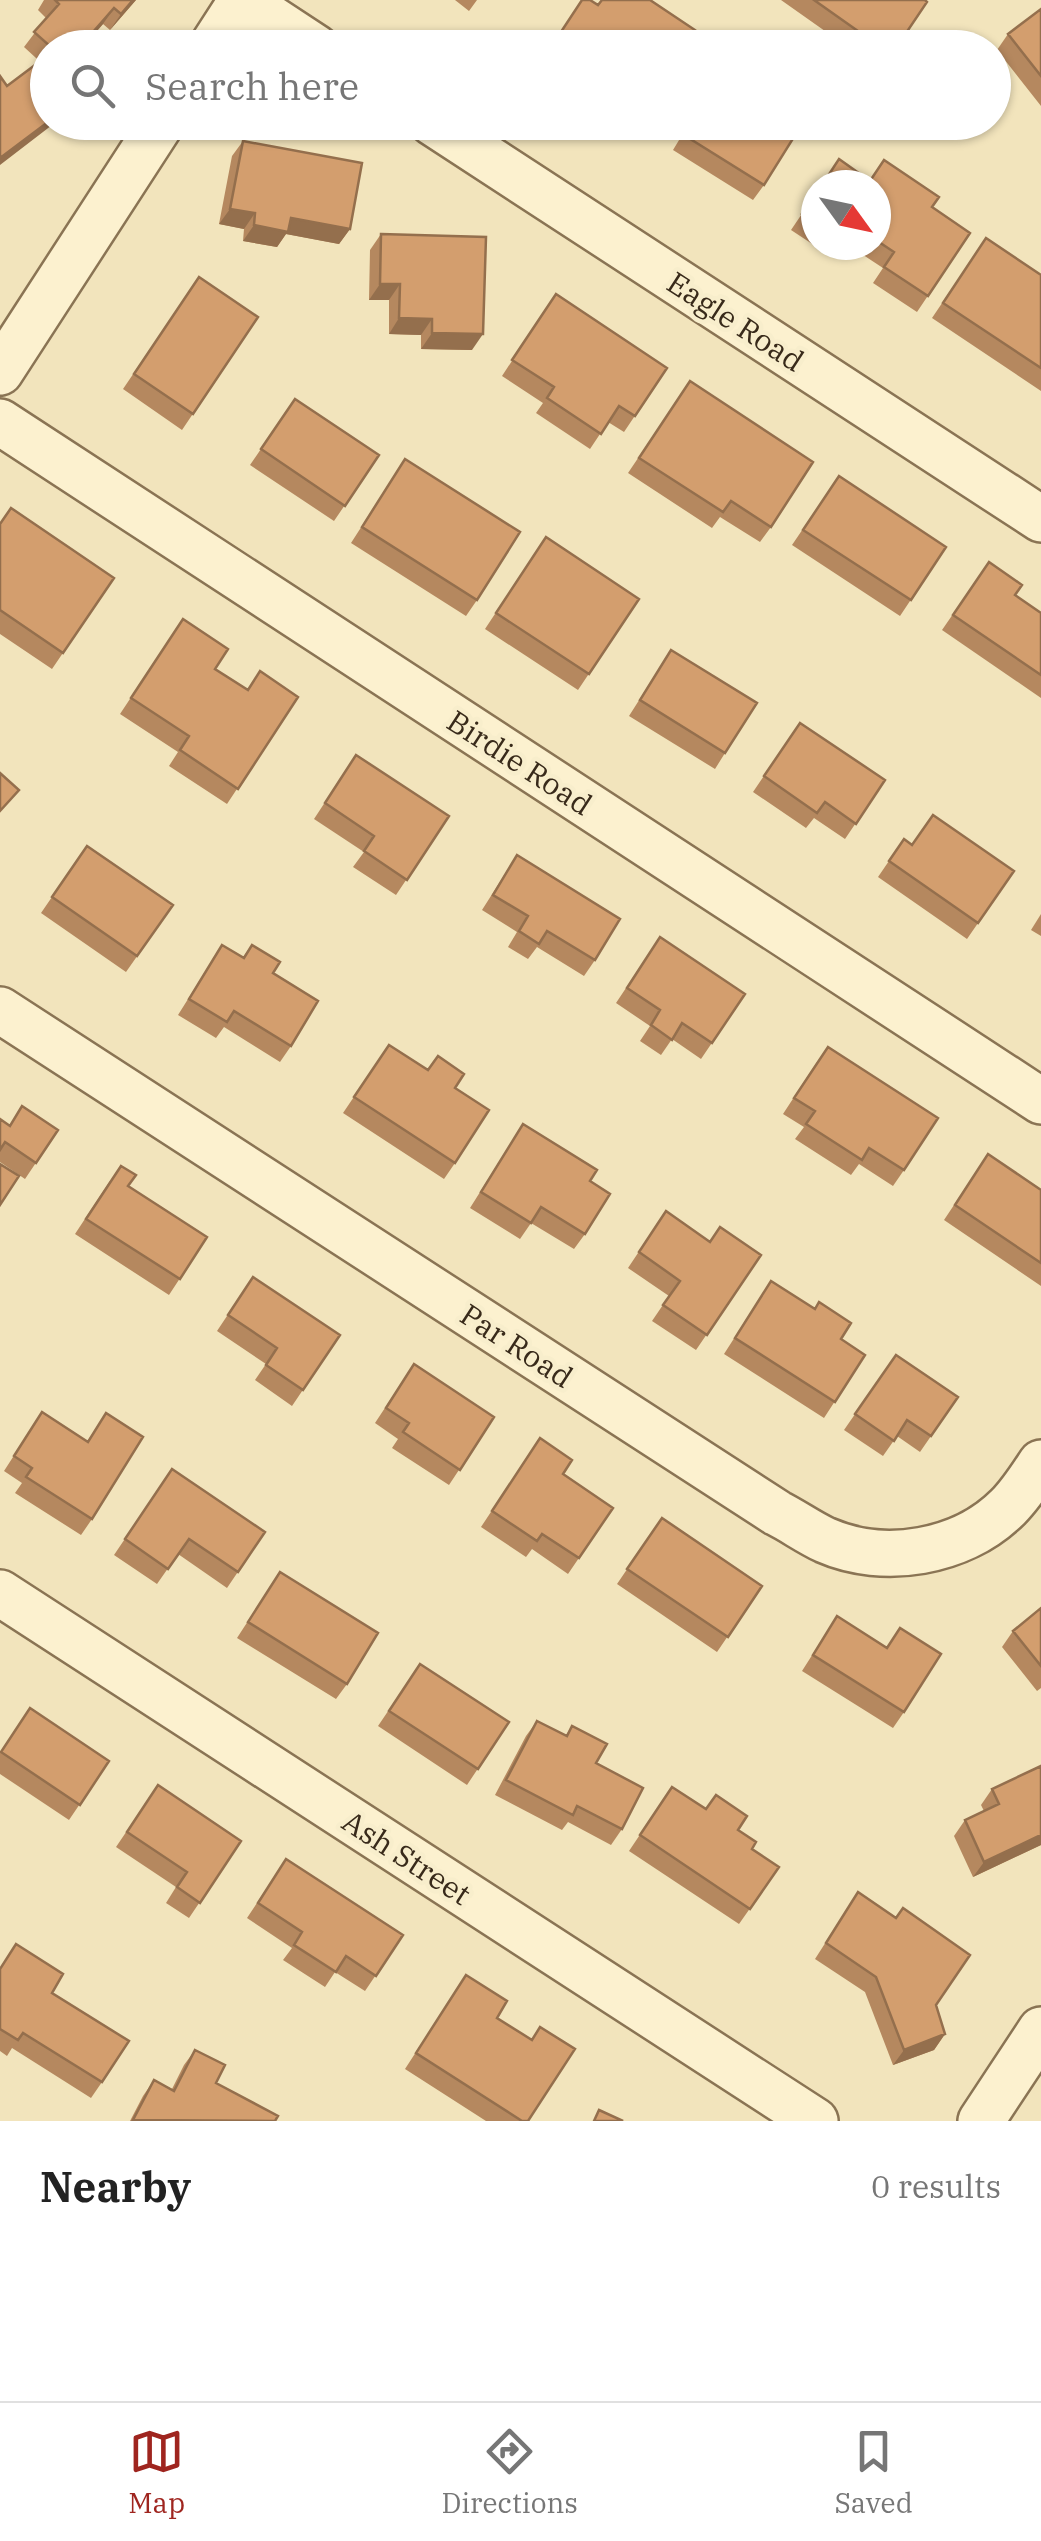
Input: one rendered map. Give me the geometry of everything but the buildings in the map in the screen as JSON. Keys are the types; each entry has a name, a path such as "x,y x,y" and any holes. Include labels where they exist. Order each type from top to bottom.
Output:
{"street":[{"path":"223,30 243,0 289,30"},
{"path":"0,372 150,140"},
{"name":"Eagle Road","path":"460,140 1041,518"},
{"name":"Birdie Road","path":"0,422 1041,1101"},
{"name":"Par Road","path":"0,1010 760,1502 827,1540 890,1554 924,1551 961,1539 1009,1507 1041,1463"},
{"name":"Ash Street","path":"0,1593 815,2121"},
{"path":"981,2121 1041,2030"}]}
